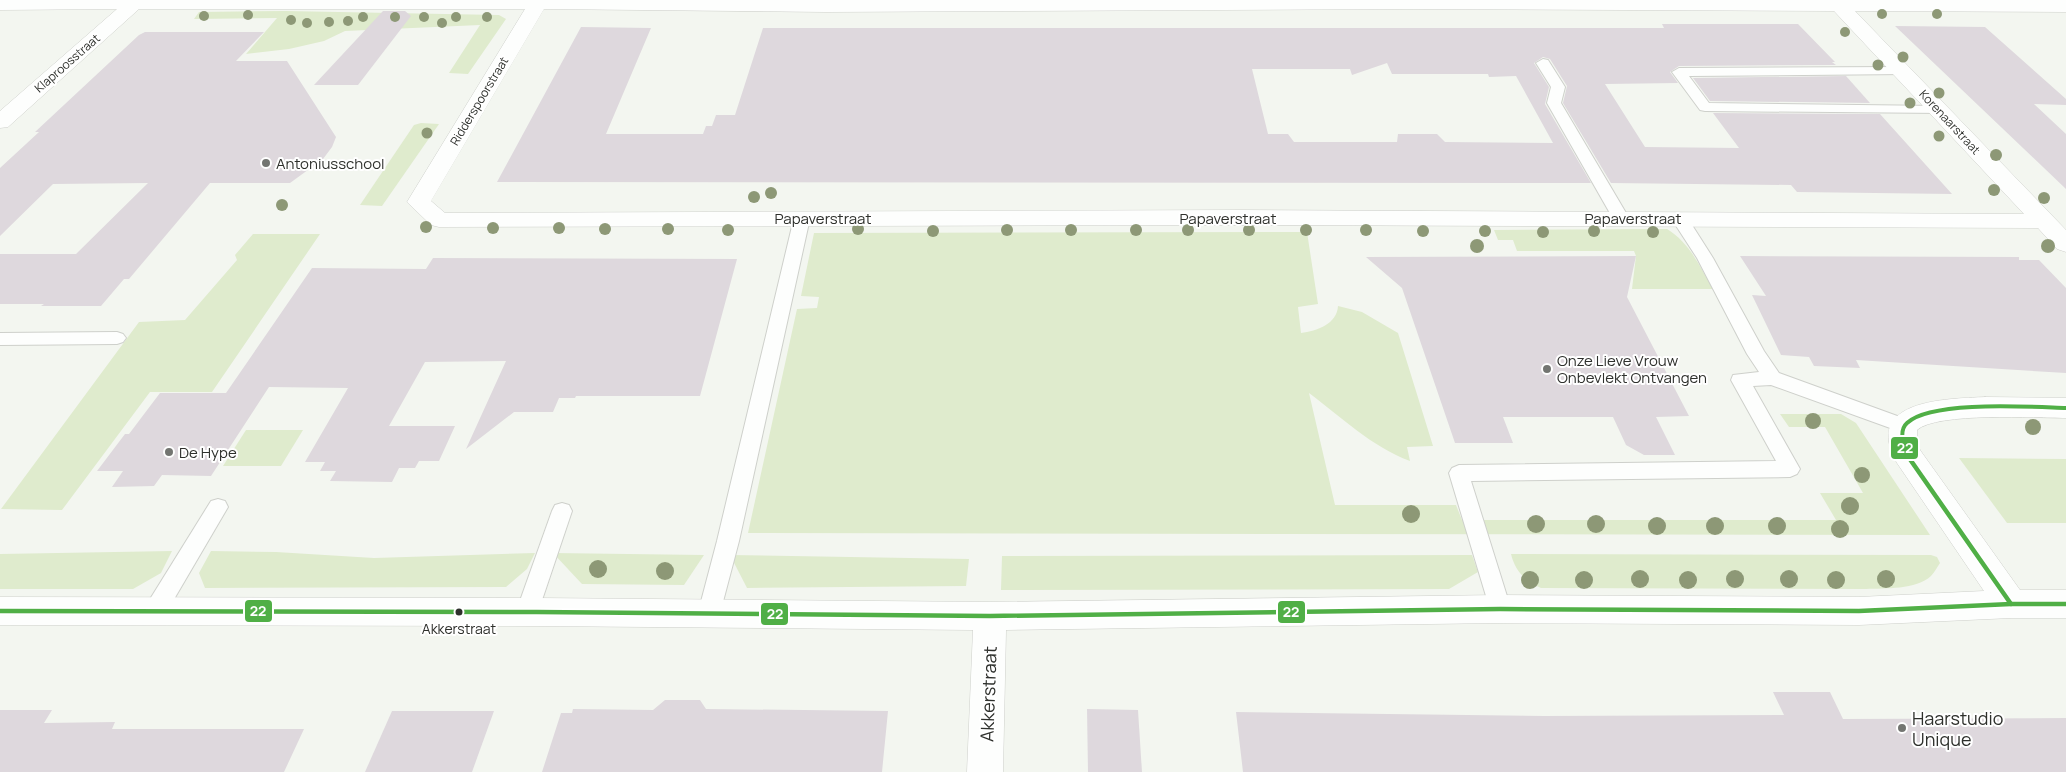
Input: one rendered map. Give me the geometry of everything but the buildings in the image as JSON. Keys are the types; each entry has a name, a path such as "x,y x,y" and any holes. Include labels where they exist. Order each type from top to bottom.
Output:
{"street":[{"path":"0,4 539,1 827,3 1838,3 2066,6"},
{"name":"Ridderspoorstraat","path":"419,202 539,1"},
{"name":"Korenaarstraat","path":"1838,3 2066,244"},
{"name":"Klaproosstraat","path":"0,122 134,4"},
{"name":"Papaverstraat","path":"419,202 439,220 1679,218 2043,221"},
{"path":"2011,604 1907,455 1902,435 1904,426 1910,419 1940,411 1987,408 2066,408"},
{"path":"0,611 527,612 990,616 1500,608 1859,611 2011,604 2066,604"},
{"name":"Akkerstraat","path":"985,772 990,616"}],"lane":[{"path":"1543,63 1558,87 1554,104 1621,218"},
{"path":"1901,70 1679,72 1705,107 1938,110"},
{"path":"709,613 728,541 802,218"},
{"path":"1679,218 1704,258 1756,354 1772,378"},
{"path":"0,339 117,338"},
{"path":"1500,608 1459,473 1790,469 1740,380 1772,378 1904,426"},
{"path":"155,611 218,507"},
{"path":"527,612 562,511"}],"green space":[{"path":"285,11 499,15 506,19 468,74 449,73 480,25 345,31 324,41 289,49 246,54 277,18 194,19 199,12"},
{"path":"421,123 439,124 382,206 360,205 414,125"},
{"path":"1667,229 1688,248 1713,289 1632,289 1636,256 1634,251 1517,251 1513,240 1498,240 1494,230"},
{"path":"1307,232 1318,304 1298,307 1301,333 1325,326 1334,318 1338,306 1362,312 1398,333 1433,446 1407,447 1410,461 1370,440 1309,393 1335,505 1456,505 1462,520 1836,520 1820,493 1863,493 1825,427 1789,427 1780,414 1841,414 1856,423 1930,535 748,533 797,309 817,308 819,297 801,296 814,233"},
{"path":"253,234 320,234 212,392 150,392 62,510 1,509 139,322 185,320 237,260 235,255"},
{"path":"246,430 303,430 281,466 223,466"},
{"path":"1959,458 2066,459 2066,523 2007,523"},
{"path":"172,551 161,573 133,589 0,589 0,554"},
{"path":"211,551 276,552 374,558 535,553 527,569 506,587 205,588 199,573"},
{"path":"553,553 704,555 684,585 582,584"},
{"path":"1511,554 1931,555 1937,557 1940,563 1925,581 1909,586 1891,588 1541,588 1521,575 1515,566"},
{"path":"730,555 969,559 966,586 747,588"},
{"path":"1472,555 1478,572 1449,589 1001,590 1002,556"}],"transit line":[{"name":"22","path":"2011,604 1907,455 1903,442 1903,430 1907,423 1918,416 1936,411 1983,407 2066,408"},
{"name":"22","path":"0,611 537,612 990,616 1500,609 1859,611 2011,604 2066,604"}],"place":[{"name":"Antoniusschool","path":"266,163"},
{"name":"Onze Lieve Vrouw Onbevlekt Ontvangen","path":"1547,369"},
{"name":"De Hype","path":"169,452"},
{"name":"Akkerstraat","path":"459,612"},
{"name":"Haarstudio Unique","path":"1902,728"}]}
